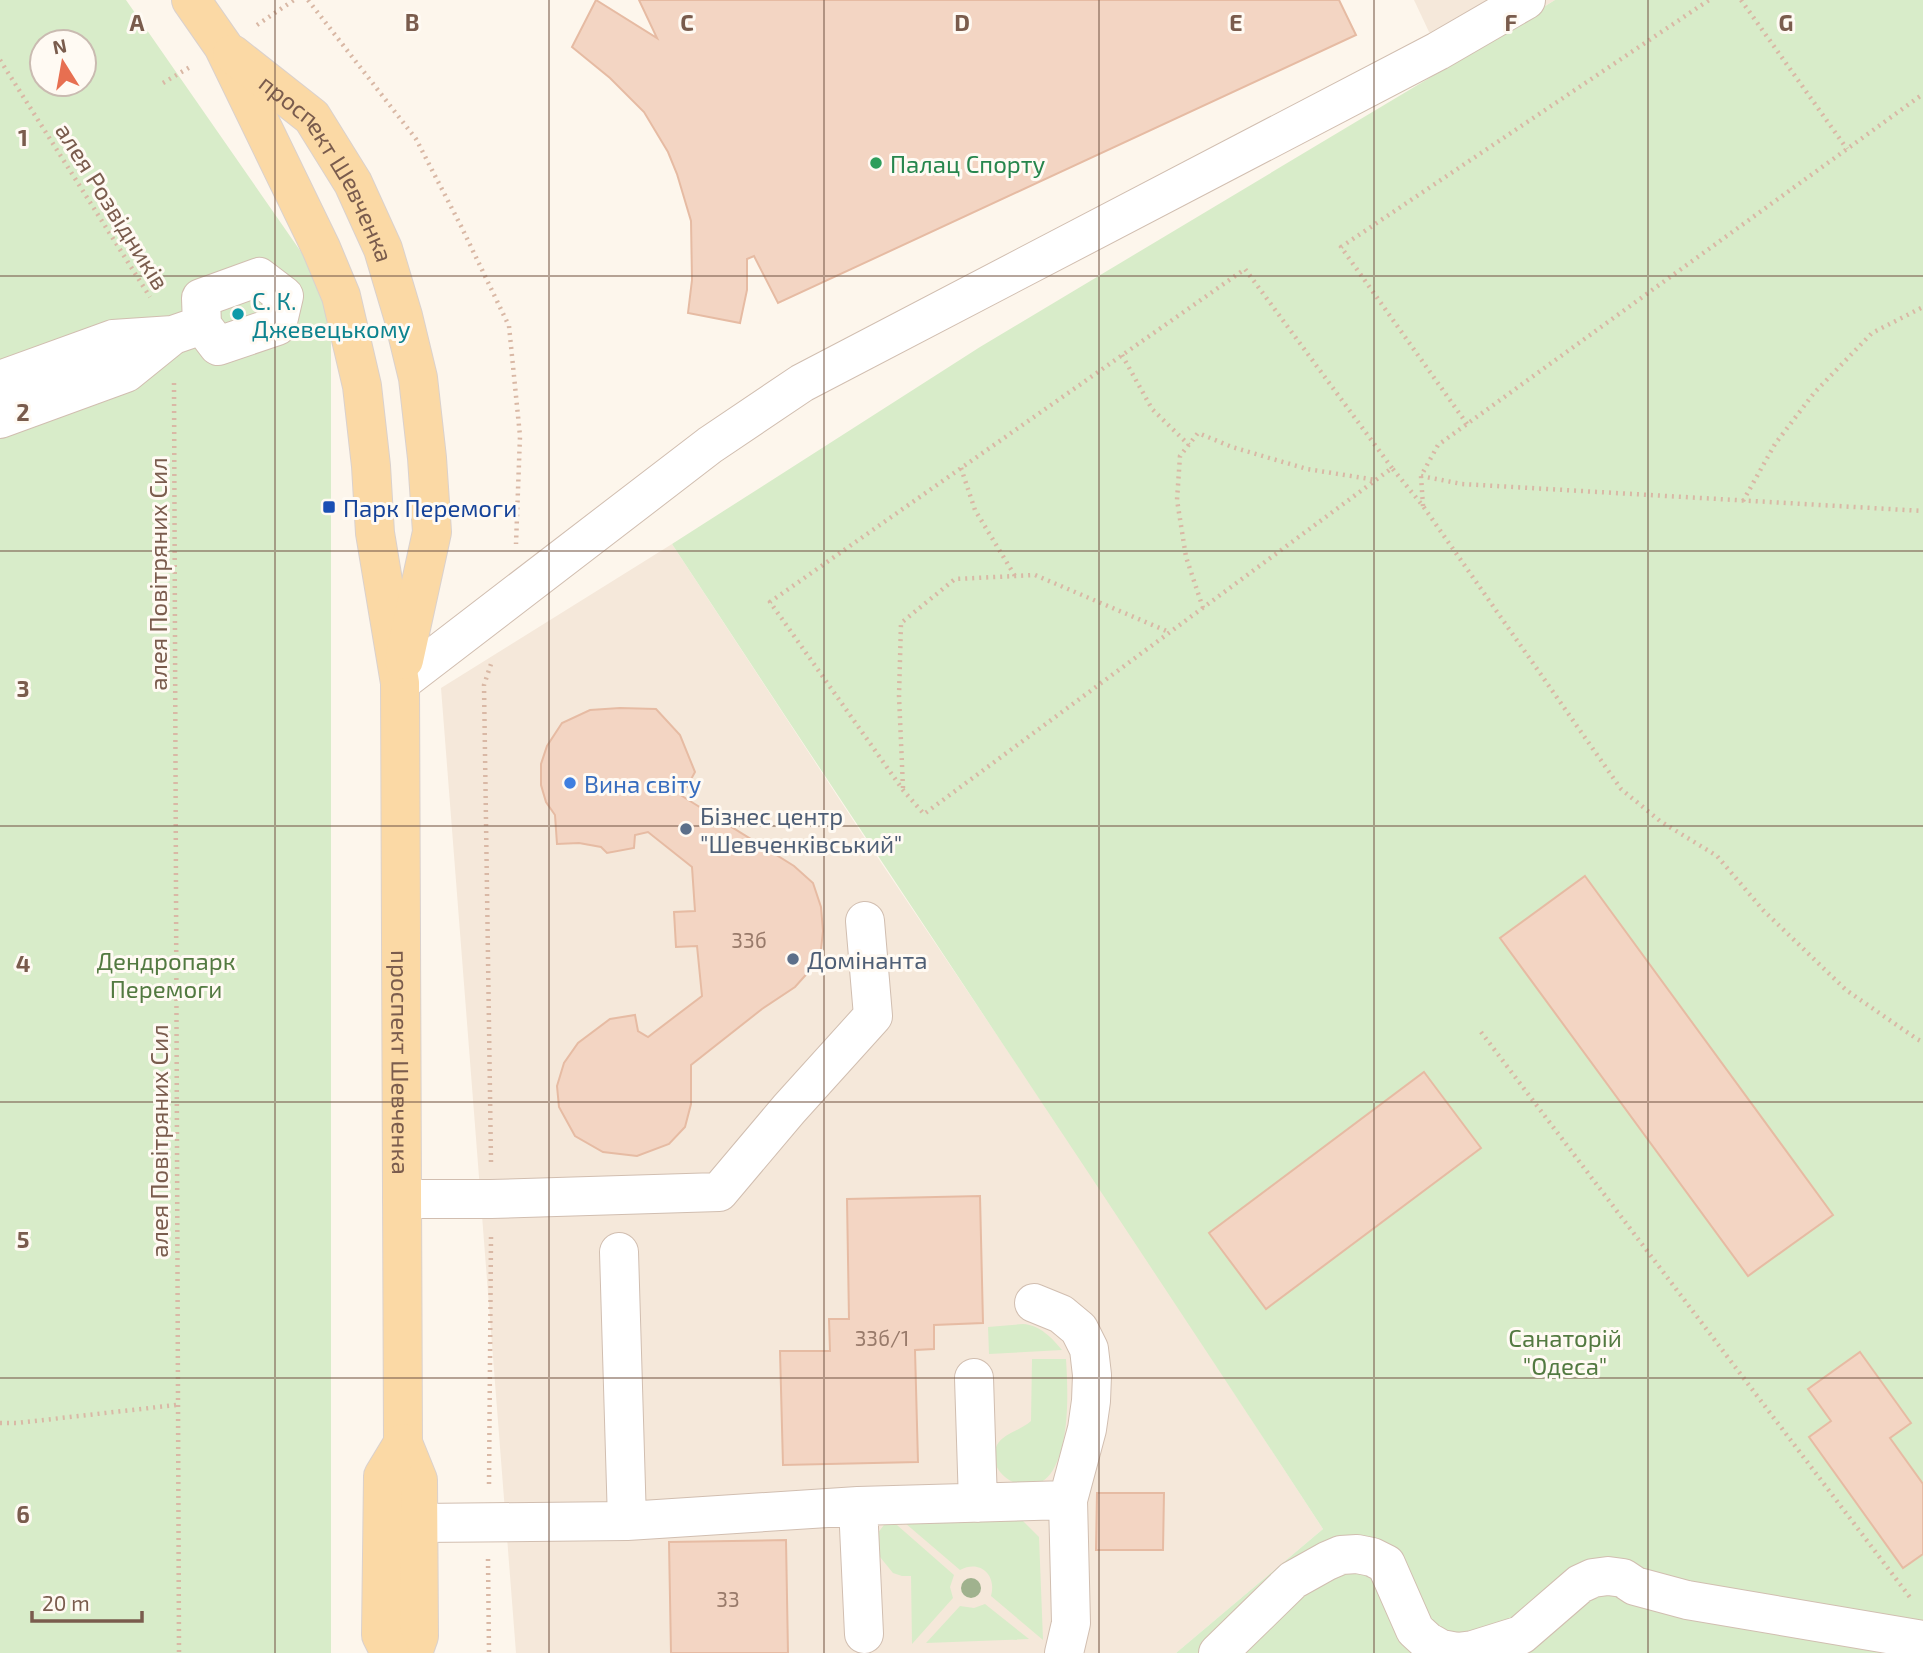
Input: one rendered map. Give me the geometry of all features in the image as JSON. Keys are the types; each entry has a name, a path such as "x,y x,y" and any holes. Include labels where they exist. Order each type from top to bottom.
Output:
{"main road":[{"name":"проспект Шевченка","path":"191,0 223,46 300,204 341,296 362,386 375,533 400,683 403,1443 418,1480 419,1523 419,1636 413,1653"},
{"name":"проспект Шевченка","path":"223,46 312,117 353,183 378,238 404,316 418,377 432,532 400,683"},
{"path":"390,1653 382,1635 383,1476 403,1443"}],"street":[{"path":"400,683 709,445 802,383 1438,51 1526,0"},
{"path":"0,380 113,340 188,330 218,346 277,326 296,291 259,277 201,298 188,330 126,373 0,419"},
{"path":"402,1199 719,1192 873,1016 866,921"},
{"path":"619,1252 627,1521"},
{"path":"1034,1303 1061,1314 1079,1329 1088,1349 1092,1375 1087,1429 1069,1500 1071,1623 1064,1653"},
{"path":"974,1378 978,1503"},
{"path":"419,1523 627,1521 859,1506 1069,1500"},
{"path":"859,1506 864,1634"},
{"path":"1218,1653 1293,1580 1326,1561 1341,1555 1357,1554 1386,1564 1415,1630 1441,1649 1457,1652 1473,1650 1521,1635 1580,1584 1593,1578 1608,1576 1623,1578 1635,1586 1687,1600 1923,1640"}],"path":[{"path":"308,0 416,139 509,327 520,436 515,594"},
{"path":"1468,424 1340,247 1709,0"},
{"path":"1741,0 1847,149"},
{"name":"алея Розвідників","path":"0,60 188,330"},
{"path":"1423,506 1422,476 1438,445 1923,94"},
{"path":"1392,468 924,814 903,790 770,602 1245,269 1423,506 1621,789 1660,821 1717,856 1763,910 1846,990 1923,1042"},
{"path":"1743,501 1775,444 1815,393 1872,333 1923,307"},
{"name":"алея Повітряних Сил","path":"179,1653 176,1405 188,330"},
{"path":"1122,355 1152,409 1189,445"},
{"path":"1203,608 1186,557 1177,500 1180,456 1198,433 1232,447 1307,469 1376,480"},
{"path":"961,468 975,510 1015,576"},
{"path":"1422,476 1462,484 1923,511"},
{"path":"903,790 899,696 901,623 955,579 1035,575 1170,632"},
{"path":"489,1653 491,1199 484,685 493,659"},
{"path":"1481,1032 1915,1604"},
{"path":"0,1423 176,1405"}],"shaded area":[{"path":"1414,0 1555,0 1446,68"},
{"path":"672,544 874,852 1118,1215 1323,1529 1176,1653 516,1653 441,688"}],"green space":[{"name":"Дендропарк Перемоги","path":"0,0 126,0 331,295 331,1653 0,1653"},
{"name":"Санаторій \"Одеса\"","path":"1555,0 1923,0 1923,1653 1176,1653 1323,1529 672,544 980,347"},
{"path":"1023,1324 1040,1330 1062,1350 989,1354 988,1327"},
{"path":"1032,1359 1066,1359 1067,1416 1059,1458 1053,1470 1044,1480 1034,1485 1023,1485 1012,1482 1003,1475 994,1456 1000,1441 1031,1421"},
{"path":"898,1517 1022,1520 1039,1537 1043,1640 991,1596 992,1582 985,1571 974,1566 960,1570"},
{"path":"889,1518 954,1575 950,1587 953,1598 912,1644 911,1576 893,1573 880,1557 878,1533"},
{"path":"985,1604 1029,1639 926,1643 960,1606 974,1608"}],"building":[{"name":"Палац Спорту","path":"596,0 657,38 639,0 1339,0 1356,35 778,303 754,256 747,259 747,290 740,323 688,313 692,280 691,221 668,152 644,112 610,78 572,47"},
{"path":"656,709 680,735 695,772 682,796 794,866 813,883 821,907 823,931 820,959 795,987 762,1009 691,1065 691,1104 685,1127 669,1144 637,1156 603,1152 575,1136 559,1107 557,1086 564,1063 578,1043 610,1019 635,1015 638,1031 648,1037 702,996 697,946 676,947 674,912 695,911 692,867 648,832 635,835 634,848 607,853 601,847 579,843 557,844 555,815 546,802 541,785 541,764 547,746 562,723 590,710"},
{"path":"1585,876 1833,1215 1748,1276 1500,938"},
{"path":"1424,1072 1481,1148 1266,1309 1209,1233"},
{"path":"980,1196 983,1323 934,1325 934,1349 915,1350 918,1462 783,1465 780,1351 830,1351 829,1319 849,1319 847,1199"},
{"path":"1860,1352 1911,1423 1890,1438 1923,1484 1923,1554 1903,1568 1809,1437 1831,1421 1808,1389"},
{"path":"1097,1493 1164,1493 1163,1550 1096,1550"},
{"path":"786,1540 788,1653 671,1653 669,1542"}],"place":[{"name":"Палац Спорту","path":"876,163"},
{"name":"С. К. Джевецькому","path":"238,314"},
{"name":"Парк Перемоги","path":"329,507"},
{"name":"Вина світу","path":"570,783"},
{"name":"Бізнес центр \"Шевченківський\"","path":"686,829"},
{"name":"Домінанта","path":"793,959"}]}
